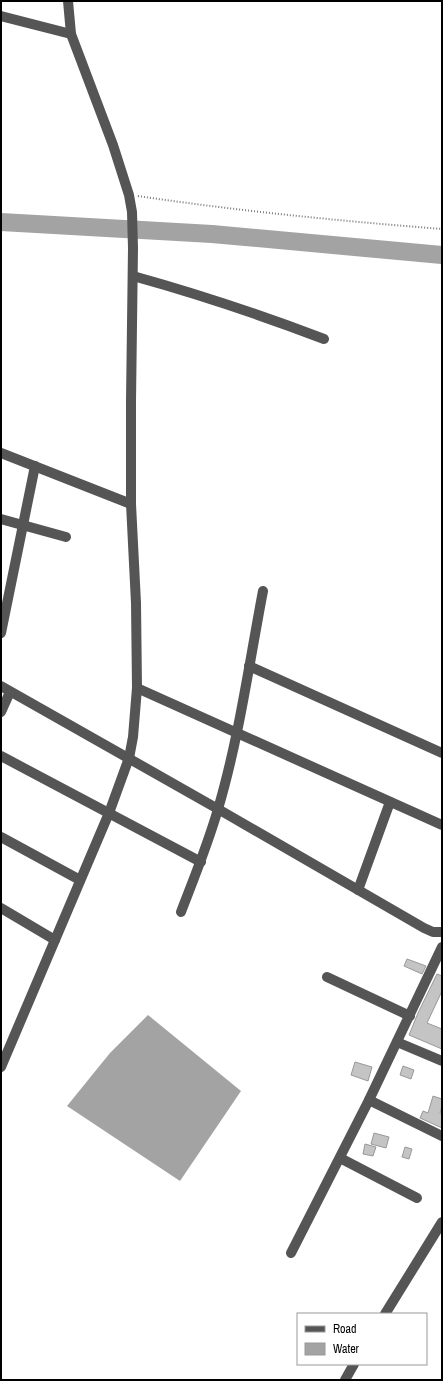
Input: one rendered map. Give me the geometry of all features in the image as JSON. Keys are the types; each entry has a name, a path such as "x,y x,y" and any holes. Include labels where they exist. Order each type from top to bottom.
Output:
{"street":[{"path":"1,1067 109,813 129,758 133,736 137,688 136,602 131,504 133,276 132,212 129,195 112,145 71,34 68,1"},
{"path":"1,16 71,34"},
{"path":"133,276 230,305 324,339"},
{"path":"1,453 131,504"},
{"path":"1,633 35,466"},
{"path":"1,519 66,537"},
{"path":"181,912 201,862 218,809 237,732 264,591"},
{"path":"249,666 442,752"},
{"path":"1,686 424,928 433,932 442,933"},
{"path":"137,688 442,825"},
{"path":"1,712 10,692"},
{"path":"1,756 201,862"},
{"path":"358,890 390,802"},
{"path":"1,836 80,880"},
{"path":"1,908 55,940"},
{"path":"291,1253 369,1100 442,947"},
{"path":"327,977 410,1016"},
{"path":"397,1042 442,1061"},
{"path":"369,1100 442,1136"},
{"path":"340,1158 417,1198"},
{"path":"386,1313 442,1222"},
{"path":"345,1380 353,1365"}],"path":[{"path":"129,195 252,211 442,229"}],"water":[{"path":"148,1015 241,1091 180,1181 67,1106 110,1053"}],"building":[{"path":"407,959 426,966 422,974 404,966"},
{"path":"437,974 442,976 442,991 427,1023 442,1029 442,1049 409,1035"},
{"path":"355,1062 372,1067 368,1081 351,1075"},
{"path":"403,1066 414,1070 411,1079 400,1075"},
{"path":"433,1096 442,1099 440,1113 442,1114 442,1128 420,1118 423,1111 428,1113"},
{"path":"374,1133 389,1137 386,1148 371,1144"},
{"path":"365,1144 376,1147 373,1156 363,1154"},
{"path":"405,1147 412,1149 409,1159 402,1157"}],"waterway":[{"path":"1,222 212,234 442,255"}]}
